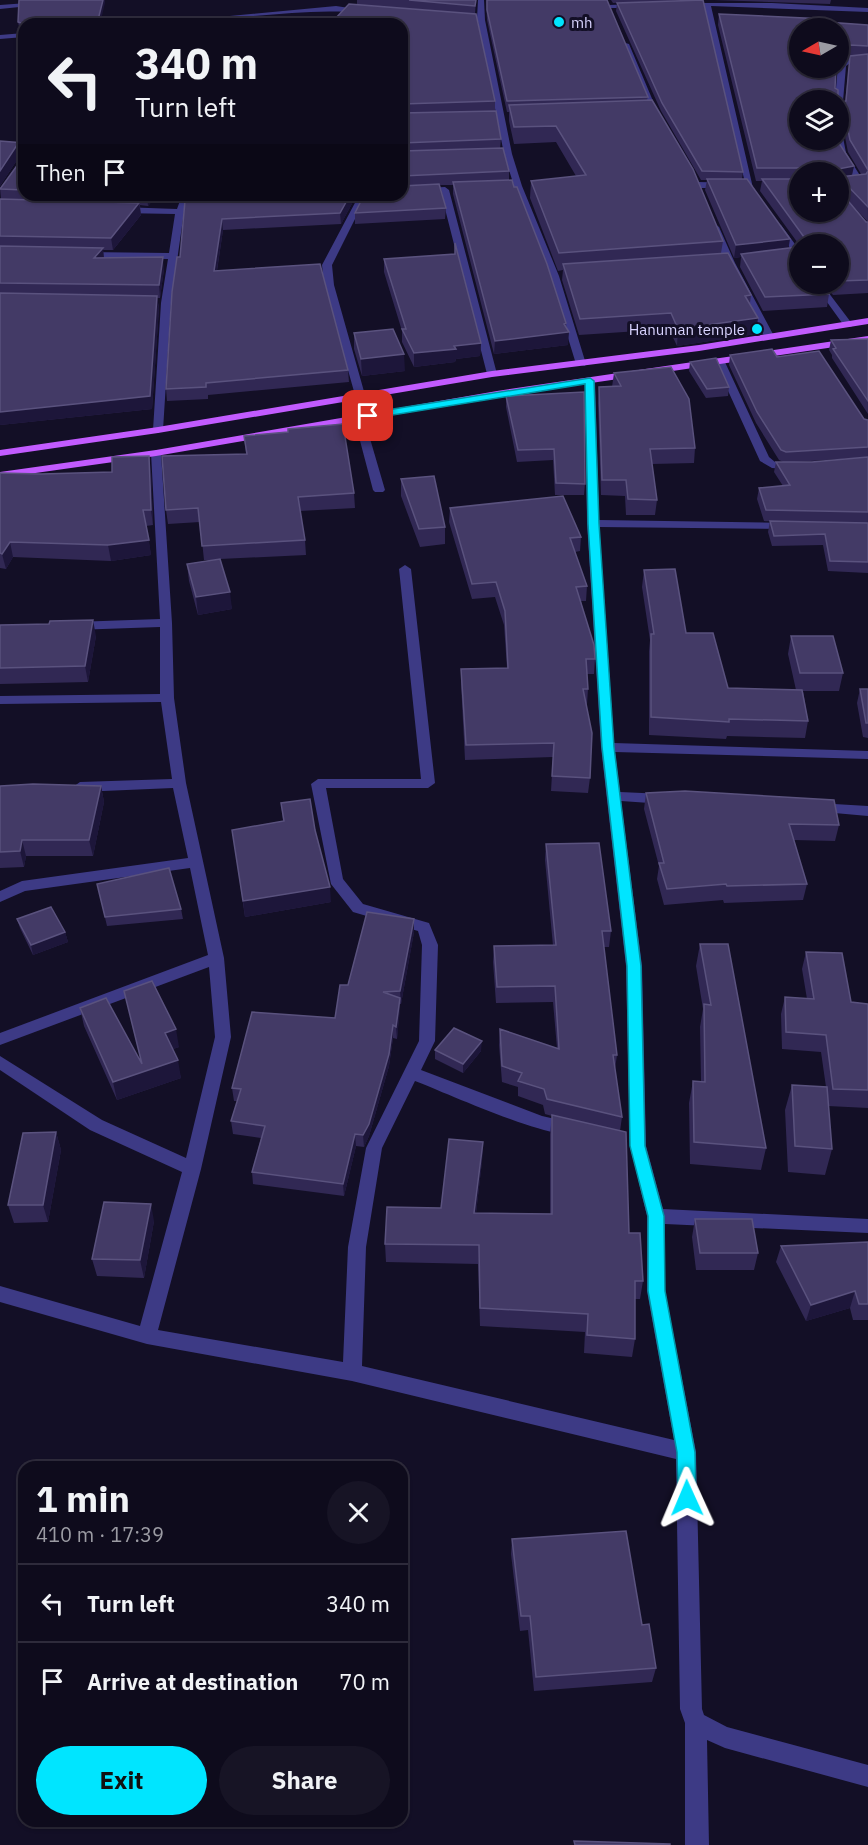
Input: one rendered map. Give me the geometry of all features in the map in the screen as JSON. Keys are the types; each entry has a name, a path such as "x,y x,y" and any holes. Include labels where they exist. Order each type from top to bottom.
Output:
{"main road":[{"path":"0,453 158,430 492,374 699,348 868,321"},
{"path":"0,475 156,453 719,360 868,339"}],"street":[{"path":"481,0 481,20 508,154 518,186 554,276 581,364"},
{"path":"0,7 16,3 50,3"},
{"path":"613,18 607,4 642,6"},
{"path":"707,4 757,196"},
{"path":"674,5 707,4 868,10"},
{"path":"220,18 336,8 378,12"},
{"path":"458,18 481,20"},
{"path":"712,21 724,21"},
{"path":"0,37 18,36"},
{"path":"623,39 661,123"},
{"path":"840,90 842,65 848,62 868,61"},
{"path":"644,112 655,112"},
{"path":"491,116 514,116"},
{"path":"496,154 508,154"},
{"path":"849,164 860,182 849,184"},
{"path":"691,175 699,189 755,186"},
{"path":"507,187 518,186"},
{"path":"408,192 450,190 492,374"},
{"path":"158,430 166,303 172,256 184,201"},
{"path":"360,201 327,265 329,285 360,395"},
{"path":"108,209 180,212"},
{"path":"770,215 789,244"},
{"path":"712,220 730,263 769,336"},
{"path":"69,255 172,256"},
{"path":"719,264 742,261"},
{"path":"554,276 564,276"},
{"path":"825,294 848,325"},
{"path":"154,303 166,303"},
{"path":"816,347 822,357"},
{"path":"719,360 764,459 772,465 784,468 805,467"},
{"path":"590,381 593,524 608,747 634,966 632,1144 656,1216 656,1291 686,1452 691,1709 696,1724 697,1845"},
{"path":"359,418 379,490"},
{"path":"147,1336 192,1169 223,1037 216,958 179,783 167,698 166,623 156,453"},
{"path":"593,524 801,527"},
{"path":"352,1372 357,1247 374,1148 427,1041 430,945 424,927 358,908 336,880 318,784 428,783 405,569"},
{"path":"59,626 166,623"},
{"path":"0,700 167,698"},
{"path":"608,747 868,755"},
{"path":"60,788 179,783"},
{"path":"614,796 684,800"},
{"path":"799,807 868,811"},
{"path":"0,897 22,886 196,862"},
{"path":"0,1039 216,958"},
{"path":"0,1062 96,1125 192,1169"},
{"path":"411,1073 540,1122 583,1132"},
{"path":"656,1216 868,1226"},
{"path":"0,1294 147,1336 352,1372 686,1452"},
{"path":"696,1724 725,1737 868,1776"}],"building":[{"path":"19,0 103,0 98,18 18,18"},
{"path":"409,0 476,0 475,6"},
{"path":"487,0 607,0 648,97 507,101 487,10"},
{"path":"703,0 743,172 702,171 662,103 617,3"},
{"path":"349,4 476,14 495,101 408,104 408,18 336,18"},
{"path":"719,14 805,18 789,18 789,78 836,78 835,88 838,90 789,90 789,150 844,150 854,166 849,167 849,162 789,162 789,168 757,168"},
{"path":"849,24 868,25 868,46 850,45"},
{"path":"868,54 868,170 849,135 849,90 847,90 850,56"},
{"path":"652,100 693,169 723,241 559,253 531,181 586,175 556,126 514,127 509,105"},
{"path":"496,111 501,139 408,143 408,113"},
{"path":"0,141 18,142 18,145 0,171"},
{"path":"503,148 509,171 408,176 408,151"},
{"path":"18,164 18,190 0,189"},
{"path":"868,171 868,207 849,187 849,176 866,174"},
{"path":"707,179 747,179 789,238 736,245"},
{"path":"762,179 789,179 789,216"},
{"path":"512,180 514,187 517,187 547,264 566,323 564,324 569,332 495,341 453,182"},
{"path":"439,184 446,208 355,213 361,201 408,201 408,186"},
{"path":"0,199 139,203 111,238 0,236"},
{"path":"185,201 347,201 340,213 222,219 214,271 320,264 348,370 206,383 206,387 166,389 172,292 177,257 180,257"},
{"path":"849,202 868,222 868,280 849,281 849,234 802,234 793,222 849,222"},
{"path":"455,243 481,343 454,346 456,349 414,353 402,329 406,329 384,259 455,254"},
{"path":"0,246 103,248 94,258 163,257 159,285 0,283"},
{"path":"789,248 789,294 829,294 765,297 741,254"},
{"path":"728,253 751,295 745,296 758,318 678,329 671,313 580,319 563,264"},
{"path":"0,293 157,296 150,396 0,412"},
{"path":"393,329 404,354 361,359 354,333"},
{"path":"868,339 868,401 833,349 836,348 831,340"},
{"path":"772,349 777,357 819,351 864,419 868,420 868,447 786,452 781,450 757,412 730,355"},
{"path":"716,358 729,387 707,389 690,362"},
{"path":"671,367 689,399 695,448 650,449 657,500 628,499 626,480 602,480 599,387 621,386 614,373"},
{"path":"584,392 585,484 556,483 554,449 518,450 506,396"},
{"path":"343,424 354,493 298,497 305,540 202,546 198,508 166,510 162,456 247,454 244,436"},
{"path":"149,456 151,510 143,510 149,540 108,545 10,542 2,554 0,553 0,473 112,472 112,457"},
{"path":"868,457 868,512 766,510 759,488 790,485 776,462 812,462"},
{"path":"434,476 445,527 419,529 401,479"},
{"path":"563,496 581,537 570,538 587,586 576,587 594,645 595,659 586,659 588,689 583,689 592,733 590,778 552,776 554,743 466,745 461,669 508,668 505,611 496,582 472,584 450,508"},
{"path":"770,521 868,523 868,562 830,561 825,534 774,536"},
{"path":"220,559 230,592 196,597 187,564"},
{"path":"675,569 686,633 713,633 728,688 802,690 808,721 729,719 729,722 651,717 651,634 654,634 644,570"},
{"path":"93,620 85,666 0,668 0,625"},
{"path":"791,636 833,636 843,673 800,673"},
{"path":"860,689 868,689 868,723 866,723"},
{"path":"33,784 101,786 89,840 22,840 20,851 0,852 0,786"},
{"path":"685,791 834,800 839,825 789,824 807,884 727,886 726,884 667,889 659,863 664,863 646,793"},
{"path":"310,799 315,830 330,887 243,901 232,830 284,821 281,803"},
{"path":"599,843 611,931 602,931 617,1055 613,1055 622,1117 547,1099 544,1089 518,1081 522,1073 502,1066 500,1029 559,1049 555,986 497,987 494,946 556,945 546,844"},
{"path":"169,868 181,909 105,917 97,884"},
{"path":"51,907 65,932 31,945 17,919"},
{"path":"367,912 414,919 400,991 383,992 400,998 396,1027 393,1025 389,1054 369,1124 363,1135 355,1134 343,1184 252,1172 265,1126 231,1121 241,1089 232,1088 252,1012 335,1018 340,985 348,985"},
{"path":"700,944 728,944 766,1148 694,1142 693,1081 705,1082 704,1004 711,1005"},
{"path":"806,952 842,953 851,1002 868,1004 868,1090 833,1089 826,1035 786,1032 785,997 814,999"},
{"path":"152,981 176,1029 165,1033 178,1060 113,1082 80,1008 106,998 142,1064 124,991"},
{"path":"454,1028 482,1041 463,1064 435,1050"},
{"path":"792,1085 827,1087 832,1149 795,1146"},
{"path":"552,1115 626,1132 629,1233 640,1233 643,1281 635,1281 635,1339 587,1335 588,1314 480,1308 479,1245 385,1244 387,1207 441,1208 449,1139 483,1142 474,1213 552,1214"},
{"path":"56,1132 43,1205 8,1205 23,1133"},
{"path":"104,1202 151,1204 140,1260 92,1259"},
{"path":"695,1219 752,1219 758,1253 700,1253"},
{"path":"868,1242 868,1304 859,1304 855,1291 811,1305 781,1246"},
{"path":"626,1531 642,1625 649,1624 656,1668 536,1677 530,1616 521,1616 512,1539"},
{"path":"574,1841 670,1844 670,1845 575,1845"}],"place":[{"name":"mh","path":"559,22"},
{"name":"Hanuman temple","path":"757,329"}],"route":[{"path":"368,416 590,381 593,524 608,747 634,966 638,1146 656,1216 656,1291 686,1452 687,1498"}]}
